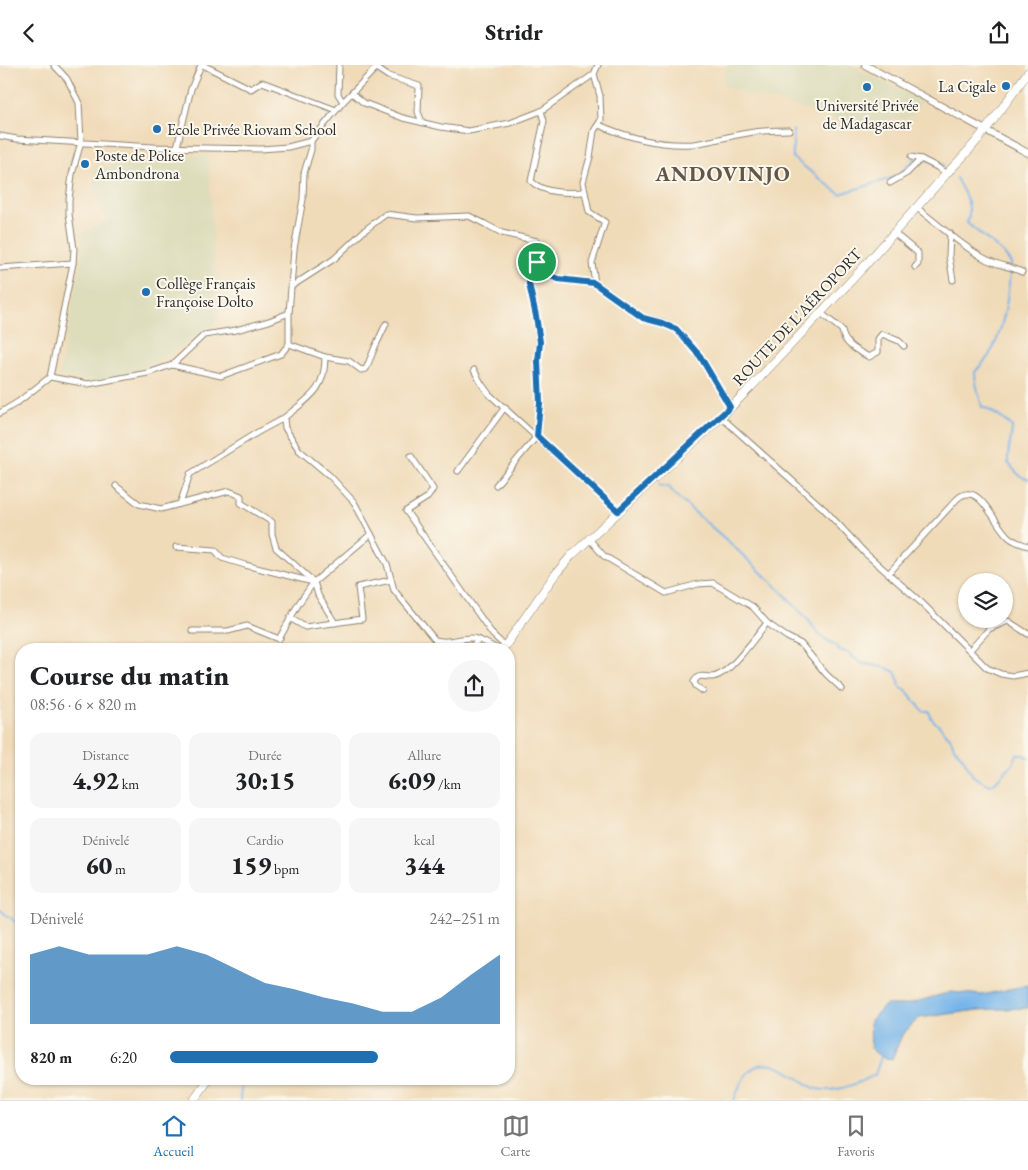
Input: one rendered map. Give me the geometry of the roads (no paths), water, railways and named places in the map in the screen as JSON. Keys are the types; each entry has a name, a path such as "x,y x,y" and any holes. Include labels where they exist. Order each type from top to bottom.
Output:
{"main road":[{"name":"ROUTE DE L'AÉROPORT","path":"507,643 554,576 571,556 721,417 821,313 986,131 1028,72"},
{"path":"194,1100 205,1085"}],"street":[{"path":"0,413 18,402 50,377 73,263 74,249 69,200 72,174 81,142 79,103 67,79 54,65"},
{"path":"177,147 191,89 202,65 251,89 262,82 336,110"},
{"path":"339,65 338,94 343,102"},
{"path":"352,93 364,103 384,112 440,127 469,131 510,123 541,111 594,74 598,65"},
{"path":"865,65 1028,153"},
{"path":"172,365 220,376 281,354 289,344 289,313 294,249 304,173 311,141 343,102 377,67 388,76 419,86 418,113 422,122"},
{"path":"594,74 600,95 601,120 594,131 591,141 590,157 584,182 589,212 605,222 592,263 594,283"},
{"path":"541,111 544,121 531,181 535,185 552,190 570,193 585,192"},
{"path":"599,125 652,143 675,144 694,143 745,133 789,130"},
{"path":"0,136 17,139 177,147 261,149 288,147 311,141"},
{"path":"911,157 921,159 946,174"},
{"path":"890,183 907,173 921,159"},
{"path":"917,208 983,258 1022,272"},
{"path":"292,286 334,259 364,230 386,214 417,219 468,216 502,233 537,241 537,262 540,269 546,274 558,279 594,283 643,318 676,329 700,356 730,407"},
{"path":"894,233 918,253 918,264 915,267"},
{"path":"950,233 948,256 953,280"},
{"path":"496,485 537,436 540,403 538,361 540,342 529,284 530,267 537,262"},
{"path":"0,268 73,263"},
{"path":"50,377 88,384 148,373 172,365 204,335 236,330 270,321 289,313"},
{"path":"821,313 842,330 843,338 857,351 868,357 878,352 878,339 882,335 898,341 904,346"},
{"path":"289,344 325,357 349,361 361,370 366,369 386,325"},
{"path":"180,504 190,474 284,418 319,388 325,370 325,357"},
{"path":"474,370 484,389 618,511"},
{"path":"458,471 505,407"},
{"path":"721,417 824,509 865,553 970,649 987,668 1001,674 1013,676 1028,673"},
{"path":"284,418 285,428 299,451 330,476 354,502 386,564 394,590 435,640 445,643 472,638 486,643"},
{"path":"411,456 432,489 428,497 406,511 500,643"},
{"path":"116,486 139,504 161,509 229,491 240,496 241,503 272,523 272,534 276,549 314,582 318,595 335,623"},
{"path":"889,573 957,499 963,494 968,493 973,494 988,508 1009,537 1028,546"},
{"path":"192,631 228,631 247,626 279,639 290,618 314,582 371,534"},
{"path":"589,539 604,555 666,593 698,584 712,583 753,607 767,623 787,637 801,643 826,674 842,689"},
{"path":"176,547 215,549 222,558 314,582"},
{"path":"290,618 305,627 362,619 358,587 391,580"},
{"path":"970,649 988,629 1008,621 1028,634"},
{"path":"703,691 696,686 694,682 696,678 702,675 712,677 724,672 756,638 767,623"},
{"path":"476,643 480,640"}],"water":[{"path":"1028,985 1028,1008 978,1010 919,1018 902,1035 892,1059 881,1057 871,1049 870,1020 885,1005 904,1005 951,992 982,995"}],"waterway":[{"path":"793,130 793,158 840,194 898,176 915,159"},
{"path":"919,153 925,159 944,165"},
{"path":"956,178 969,206 967,223 1002,252 1011,263 1011,266"},
{"path":"1010,269 1007,302 998,337 988,357 975,372 975,376 982,407 993,412 1012,426 1008,463 1019,475 1028,479"},
{"path":"658,485 669,487 676,496 731,544 782,592 810,622 818,634 839,650 847,652 861,663 887,668 895,672 900,687 905,689 923,711 929,711 931,718 950,737 954,747 973,776 989,785 993,784 1013,764 1017,754 1028,758"},
{"path":"0,910 15,921"},
{"path":"734,1100 745,1076 756,1066 774,1066 792,1074 816,1089 830,1090 850,1085 875,1075 881,1057"},
{"path":"240,1100 241,1085"}],"place":[{"name":"La Cigale","path":"1006,86"},
{"name":"Université Privée de Madagascar","path":"867,87"},
{"name":"Ecole Privée Riovam School","path":"157,129"},
{"name":"Poste de Police Ambondrona","path":"85,164"},
{"name":"Collège Français Françoise Dolto","path":"146,292"}],"district":[{"name":"ANDOVINJO","path":"723,173"}]}
